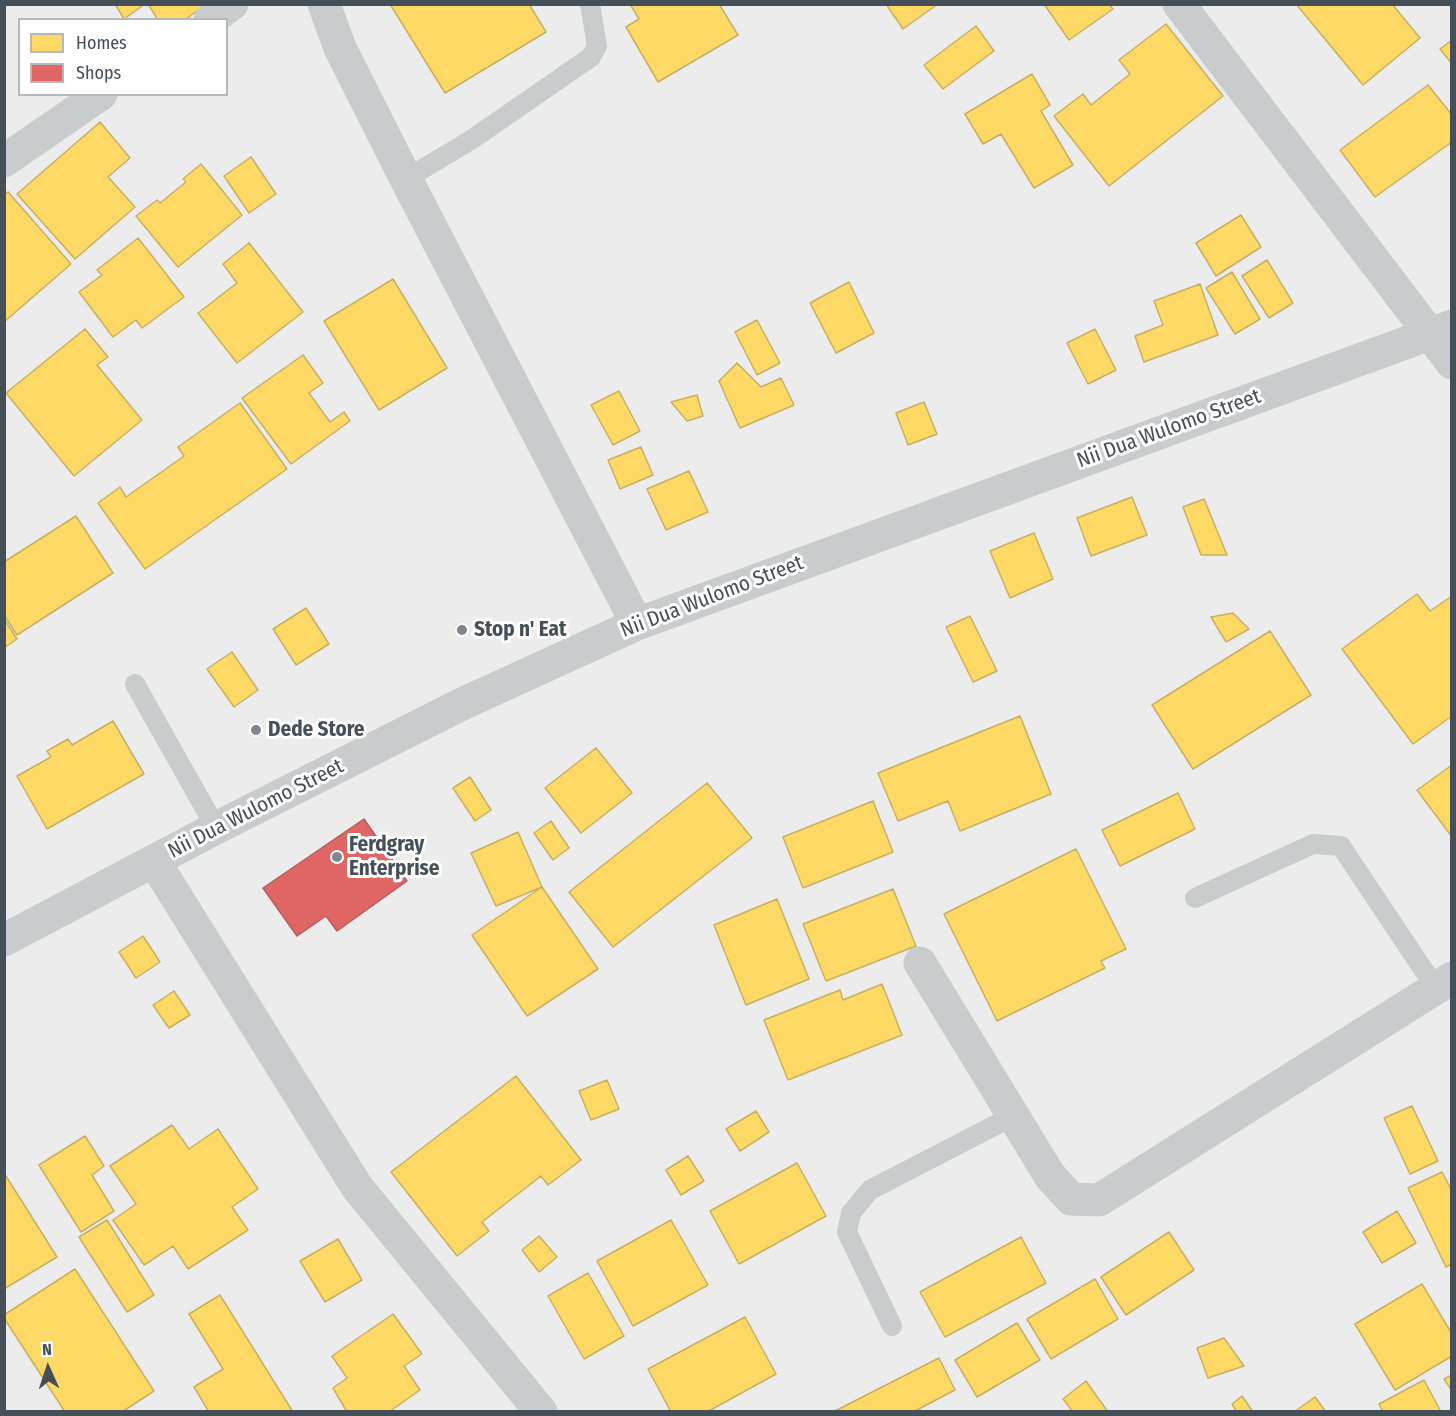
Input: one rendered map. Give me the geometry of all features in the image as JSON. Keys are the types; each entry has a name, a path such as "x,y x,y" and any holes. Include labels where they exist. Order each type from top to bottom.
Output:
{"street":[{"path":"213,18 232,4"},
{"path":"324,4 340,48 406,179 637,624"},
{"path":"1179,4 1440,330 1452,363"},
{"path":"4,161 98,96"},
{"name":"Nii Dua Wulomo Street","path":"4,940 216,828 462,704 637,624 1440,330"},
{"path":"154,861 357,1187 541,1412"},
{"path":"920,963 1050,1176 1071,1199 1098,1200 1443,982"}],"lane":[{"path":"406,179 471,140 591,57 597,46 590,4"},
{"path":"135,684 216,828"},
{"path":"1195,898 1313,844 1341,846 1443,982"},
{"path":"892,1326 848,1232 851,1213 870,1190 1013,1116"}],"building: Homes":[{"path":"115,4 145,4 125,18"},
{"path":"148,4 206,4 188,18 157,18"},
{"path":"390,4 529,4 546,32 445,93"},
{"path":"630,4 719,4 738,35 658,82 626,27 639,19"},
{"path":"886,4 938,4 903,29"},
{"path":"1044,4 1109,4 1113,9 1069,40"},
{"path":"1296,4 1392,4 1420,38 1363,85"},
{"path":"1166,24 1223,96 1109,186 1054,116 1083,94 1091,105 1130,74 1119,60"},
{"path":"976,26 994,51 943,89 924,65"},
{"path":"1452,40 1452,64 1440,49"},
{"path":"1032,74 1050,105 1041,111 1073,165 1034,188 1001,134 983,144 965,114"},
{"path":"1428,85 1452,115 1452,142 1375,197 1340,150"},
{"path":"100,122 130,158 108,177 135,207 75,259 17,194"},
{"path":"251,157 276,194 249,213 224,176"},
{"path":"201,164 242,215 178,267 136,216 157,200 160,203 186,182 183,179"},
{"path":"8,192 71,264 4,322 4,195"},
{"path":"1241,215 1261,247 1216,276 1196,243"},
{"path":"138,238 184,297 142,328 136,320 113,337 79,292 102,275 97,270"},
{"path":"249,243 303,312 237,363 198,313 237,283 223,264"},
{"path":"1267,260 1293,303 1269,318 1242,276"},
{"path":"1232,272 1260,319 1235,334 1206,288"},
{"path":"393,279 447,368 379,410 324,321"},
{"path":"849,282 874,333 836,353 810,303"},
{"path":"1200,284 1218,335 1144,362 1135,336 1163,325 1154,301"},
{"path":"757,320 780,363 757,375 735,332"},
{"path":"85,329 108,357 97,365 142,420 74,476 6,393"},
{"path":"1095,329 1116,370 1088,384 1067,343"},
{"path":"303,355 323,383 309,393 330,422 344,412 350,421 291,464 242,398"},
{"path":"737,363 761,387 781,378 794,405 740,428 719,381"},
{"path":"619,391 640,431 613,445 591,405"},
{"path":"697,395 703,416 687,421 671,402"},
{"path":"924,402 937,434 908,445 896,413"},
{"path":"240,403 287,469 145,569 98,503 120,487 126,497 184,456 178,447"},
{"path":"641,447 653,475 620,489 608,460"},
{"path":"689,471 708,512 666,530 647,489"},
{"path":"1132,497 1147,535 1091,556 1077,518"},
{"path":"1204,499 1227,555 1201,555 1183,507"},
{"path":"76,516 113,573 17,635 4,615 4,562"},
{"path":"1034,533 1053,579 1010,598 990,551"},
{"path":"1417,594 1430,611 1452,596 1452,716 1413,744 1342,649"},
{"path":"306,608 329,644 296,665 273,629"},
{"path":"1233,613 1249,629 1226,642 1211,617"},
{"path":"970,616 997,671 973,682 946,627"},
{"path":"4,619 17,639 4,648"},
{"path":"1270,631 1311,695 1193,769 1152,705"},
{"path":"232,652 258,690 234,707 207,669"},
{"path":"1020,716 1051,794 960,831 948,801 898,821 878,773"},
{"path":"113,721 144,774 47,829 17,776 51,757 47,751 68,739 72,745"},
{"path":"596,748 632,793 581,833 545,788"},
{"path":"1452,765 1452,837 1417,790"},
{"path":"470,777 491,810 475,821 453,788"},
{"path":"707,783 752,838 613,947 569,892"},
{"path":"1178,793 1195,829 1120,866 1102,830"},
{"path":"873,801 893,852 803,888 783,837"},
{"path":"551,821 569,848 553,860 534,833"},
{"path":"518,832 542,887 496,906 471,853"},
{"path":"1076,849 1126,949 1101,961 1105,968 997,1021 944,914"},
{"path":"542,887 598,969 527,1016 472,935"},
{"path":"893,889 916,946 826,981 803,924"},
{"path":"777,899 809,979 746,1005 714,925"},
{"path":"143,936 160,962 136,978 119,952"},
{"path":"882,984 902,1035 788,1080 764,1020 840,990 843,1000"},
{"path":"174,991 190,1015 169,1028 153,1005"},
{"path":"516,1076 581,1160 548,1185 541,1176 482,1222 489,1231 457,1256 391,1172"},
{"path":"607,1080 619,1109 591,1120 579,1091"},
{"path":"1412,1106 1438,1161 1410,1174 1384,1118"},
{"path":"756,1111 769,1132 740,1151 726,1129"},
{"path":"172,1125 189,1149 218,1129 258,1189 232,1207 248,1230 188,1269 173,1246 144,1265 113,1220 136,1204 110,1166"},
{"path":"85,1136 104,1166 92,1175 114,1211 81,1232 39,1165"},
{"path":"688,1156 704,1181 681,1195 666,1170"},
{"path":"797,1163 826,1216 739,1264 710,1211"},
{"path":"1442,1172 1452,1191 1452,1264 1446,1267 1408,1188"},
{"path":"4,1173 57,1257 4,1289"},
{"path":"1397,1211 1416,1243 1382,1263 1363,1232"},
{"path":"107,1220 154,1295 127,1312 79,1237"},
{"path":"671,1220 708,1285 633,1326 597,1261"},
{"path":"1169,1232 1194,1270 1126,1315 1101,1277"},
{"path":"539,1236 557,1257 539,1272 522,1250"},
{"path":"1021,1237 1046,1283 945,1337 920,1292"},
{"path":"338,1239 362,1280 325,1302 300,1261"},
{"path":"75,1269 154,1391 122,1412 65,1412 4,1318 4,1315"},
{"path":"588,1273 624,1336 584,1359 548,1296"},
{"path":"1095,1279 1118,1319 1051,1359 1027,1319"},
{"path":"1422,1284 1452,1334 1452,1356 1395,1390 1355,1324"},
{"path":"220,1295 293,1412 209,1412 194,1387 223,1369 189,1314"},
{"path":"393,1314 422,1354 404,1366 420,1390 389,1412 347,1412 333,1388 347,1378 332,1356"},
{"path":"745,1317 776,1374 707,1412 671,1412 648,1369"},
{"path":"1017,1323 1040,1360 977,1397 955,1360"},
{"path":"1224,1338 1244,1366 1208,1378 1197,1348"},
{"path":"939,1358 955,1390 913,1412 833,1412"},
{"path":"1452,1375 1452,1391 1444,1379"},
{"path":"1424,1380 1441,1412 1383,1412 1379,1404"},
{"path":"1086,1381 1108,1412 1073,1412 1063,1399"},
{"path":"1242,1396 1253,1412 1237,1412 1232,1404"},
{"path":"1315,1397 1326,1412 1294,1412"}],"building: Shops":[{"path":"364,819 407,881 337,931 326,916 297,936 263,888"}],"place":[{"name":"Stop n' Eat","path":"462,630"},
{"name":"Dede Store","path":"256,730"},
{"name":"Ferdgray Enterprise","path":"337,857"}]}
